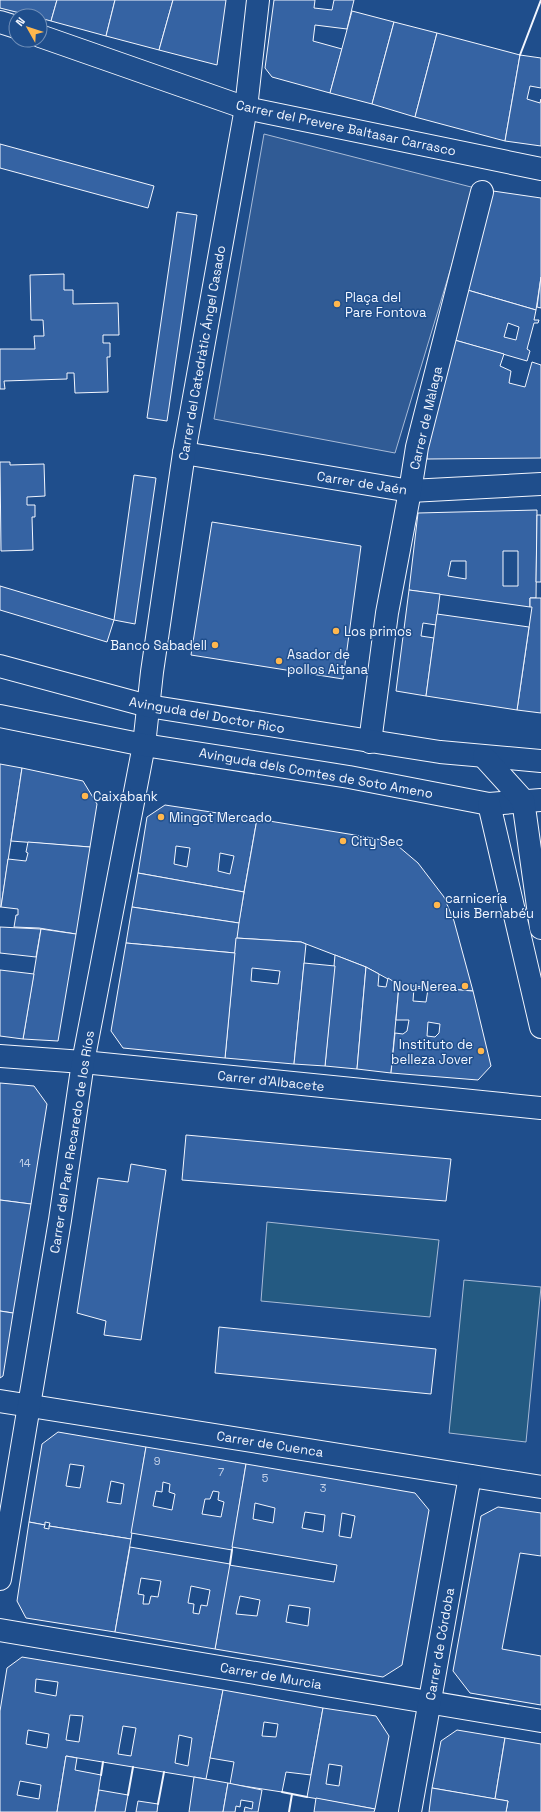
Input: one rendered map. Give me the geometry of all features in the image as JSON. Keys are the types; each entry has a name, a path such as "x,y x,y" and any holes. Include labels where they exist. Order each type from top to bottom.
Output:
{"street":[{"name":"Carrer del Catedràtic Ángel Casado","path":"148,706 184,453 246,108 258,0"},
{"name":"Carrer del Prevere Baltasar Carrasco","path":"48,39 246,108 541,169"},
{"name":"Carrer de Màlaga","path":"370,742 386,613 417,447 482,192"},
{"name":"Carrer de Jaén","path":"184,453 410,491 541,484"},
{"name":"Avinguda del Doctor Rico","path":"0,666 148,706 370,742"},
{"name":"Carrer del Pare Recaredo de los Ríos","path":"0,1579 60,1220 83,1062 144,745 148,706"},
{"path":"0,716 144,745"},
{"path":"370,742 484,757 541,761"},
{"name":"Avinguda dels Comtes de Soto Ameno","path":"144,745 350,777 489,804 525,795 541,785"},
{"path":"484,757 525,795 541,928"},
{"path":"489,804 541,1027"},
{"name":"Carrer d'Albacete","path":"0,1056 83,1062 541,1108"},
{"name":"Carrer de Cuenca","path":"0,1401 541,1487"},
{"name":"Carrer de Córdoba","path":"410,1812 470,1476"},
{"name":"Carrer de Murcia","path":"0,1630 541,1721"}],"shaded area":[{"name":"Plaça del Pare Fontova","path":"264,134 475,188 395,453 214,419"},
{"path":"267,1222 439,1240 430,1317 261,1301"},
{"path":"464,1280 541,1287 526,1442 449,1433"}],"building":[{"path":"0,0 57,0 51,21 48,20 48,8 8,8 8,10 0,8"},
{"path":"57,0 115,0 106,36 51,21"},
{"path":"115,0 173,0 159,50 106,36"},
{"path":"173,0 226,0 217,65 159,50"},
{"path":"274,0 315,0 314,8 332,10 334,0 354,0 347,29 315,25 313,41 342,49 330,93 272,77 265,68"},
{"path":"352,11 394,22 372,104 330,93"},
{"path":"394,22 437,33 415,117 372,104"},
{"path":"437,33 520,55 505,141 415,117"},
{"path":"520,55 541,58 541,88 530,86 527,99 540,103 541,99 541,146 505,141"},
{"path":"0,144 154,186 148,208 0,168"},
{"path":"493,191 541,198 541,277 536,310 464,289 490,192"},
{"path":"177,212 197,215 167,421 147,418"},
{"path":"64,274 64,290 73,290 73,304 118,303 119,335 103,335 103,343 110,343 110,357 107,357 108,392 75,393 74,373 67,373 67,379 4,381 5,389 0,389 0,349 35,349 34,336 44,336 43,320 31,320 30,275"},
{"path":"541,277 541,308 537,307"},
{"path":"464,289 536,310 534,320 539,320 538,323 534,323 527,349 530,351 527,361 451,339","holes":["508,323 519,327 516,340 504,337"]},
{"path":"451,339 504,354 500,366 511,371 509,383 525,387 532,362 541,365 541,458 427,459 427,427"},
{"path":"0,462 10,462 10,465 44,464 45,496 27,497 27,505 35,505 35,517 32,517 33,550 1,551"},
{"path":"134,475 156,478 135,624 114,620"},
{"path":"537,510 536,598 530,598 530,607 409,590 418,513","holes":["503,551 518,551 518,586 503,586","451,561 466,561 466,579 448,576"]},
{"path":"537,515 541,515 541,582 536,582"},
{"path":"212,522 361,546 343,679 191,655"},
{"path":"0,586 114,620 107,642 0,610"},
{"path":"409,590 440,594 436,625 423,623 421,636 434,638 426,696 396,691"},
{"path":"530,598 541,598 541,713 517,710 532,607 530,607"},
{"path":"437,614 529,627 517,710 426,696"},
{"path":"0,764 22,768 1,907 0,907"},
{"path":"22,768 83,781 97,804 90,847 11,841"},
{"path":"165,805 257,819 244,892 138,873 147,817","holes":["176,846 190,848 187,867 174,864","220,853 234,856 230,874 218,871"]},
{"path":"257,819 367,837 398,846 418,863 444,897 454,921 473,991 399,985 366,967 301,942 236,938"},
{"path":"28,842 90,847 76,934 39,928 14,927 16,915 18,915 18,909 1,907 8,859 26,861"},
{"path":"138,873 244,892 239,923 132,907"},
{"path":"132,907 239,923 235,953 126,943"},
{"path":"0,927 41,929 36,957 0,953"},
{"path":"41,929 76,934 58,1041 23,1039"},
{"path":"236,938 301,942 306,944 294,1064 225,1058","holes":["252,968 280,971 278,984 251,981"]},
{"path":"126,943 235,953 225,1058 123,1048 111,1031"},
{"path":"335,955 366,967 357,1069 325,1066"},
{"path":"304,963 335,966 325,1066 294,1064"},
{"path":"366,967 379,974 378,986 386,987 388,978 399,985 391,1073 357,1069"},
{"path":"0,970 34,974 23,1039 0,1036"},
{"path":"399,985 473,991 491,1066 478,1080 391,1073 395,1033 403,1034 407,1031 409,1020 396,1020","holes":["414,988 428,989 426,1002 413,1001","428,1022 440,1024 439,1033 435,1037 427,1036"]},
{"path":"0,1083 34,1086 47,1104 31,1204 0,1200"},
{"path":"186,1135 451,1159 446,1201 182,1180"},
{"path":"131,1164 166,1170 141,1340 104,1335 106,1321 77,1313 98,1178 128,1182"},
{"path":"0,1200 31,1204 13,1313 0,1311"},
{"path":"0,1311 13,1313 3,1376 0,1378"},
{"path":"219,1327 436,1349 431,1394 215,1373"},
{"path":"58,1432 146,1447 131,1539 49,1526 50,1523 45,1522 45,1525 29,1522 42,1444","holes":["70,1464 84,1466 80,1488 66,1486","111,1481 124,1484 121,1504 107,1502"]},
{"path":"146,1447 246,1464 232,1550 131,1533","holes":["163,1482 170,1484 169,1492 175,1494 172,1510 153,1506 156,1491 162,1492","213,1491 219,1492 218,1500 224,1502 221,1517 202,1514 205,1499 210,1499"]},
{"path":"246,1464 415,1493 429,1510 402,1665 383,1677 215,1649 229,1565 334,1582 337,1565 232,1547","holes":["255,1503 275,1508 273,1523 253,1519","305,1512 325,1515 323,1532 302,1528","342,1513 355,1516 351,1538 339,1536","240,1596 260,1600 257,1616 236,1614","289,1605 310,1608 308,1626 286,1622"]},
{"path":"498,1507 541,1513 541,1556 520,1553 502,1649 541,1656 541,1705 470,1693 453,1671 481,1516"},
{"path":"29,1522 45,1525 44,1528 49,1529 49,1526 131,1539 115,1632 26,1618 17,1601"},
{"path":"130,1547 230,1564 215,1649 115,1632","holes":["141,1578 161,1581 158,1597 151,1596 149,1604 143,1604 144,1595 138,1594","191,1586 210,1590 207,1606 201,1605 199,1614 193,1613 194,1604 188,1603"]},
{"path":"22,1657 223,1690 206,1779 66,1756 57,1812 0,1812 0,1711 7,1668","holes":["36,1679 58,1682 56,1696 35,1692","70,1715 83,1716 79,1742 66,1740","123,1726 136,1728 131,1756 118,1754","28,1730 49,1734 47,1748 26,1744","179,1735 192,1738 188,1766 175,1763","20,1781 41,1785 39,1799 17,1795"]},
{"path":"223,1690 323,1708 311,1775 286,1772 282,1792 230,1784 234,1762 210,1758","holes":["264,1722 278,1724 276,1737 262,1736"]},
{"path":"323,1708 376,1716 389,1736 375,1809 307,1797","holes":["329,1764 342,1766 339,1786 326,1784"]},
{"path":"457,1730 505,1738 495,1799 432,1788 441,1741"},
{"path":"505,1738 541,1744 541,1812 506,1812 508,1801 495,1799"},
{"path":"66,1756 77,1758 75,1770 101,1775 95,1812 57,1812"},
{"path":"194,1777 228,1783 223,1812 189,1812"},
{"path":"228,1783 262,1790 258,1812 244,1812 245,1807 252,1809 253,1802 241,1800 240,1807 236,1806 235,1812 223,1812"},
{"path":"432,1788 508,1801 506,1812 429,1812"},
{"path":"99,1790 128,1795 125,1812 95,1812"},
{"path":"316,1798 375,1809 374,1812 314,1812"},
{"path":"138,1801 158,1804 157,1812 136,1812"}],"wall":[{"path":"520,55 541,0"},
{"path":"230,1564 232,1550"},
{"path":"101,1775 103,1762"},
{"path":"128,1795 133,1767"},
{"path":"158,1804 164,1772"},
{"path":"282,1792 292,1794 289,1812"},
{"path":"292,1794 307,1797"}],"place":[{"name":"Plaça del Pare Fontova","path":"337,304"},
{"name":"Los primos","path":"336,631"},
{"name":"Banco Sabadell","path":"215,645"},
{"name":"Asador de pollos Aitana","path":"279,661"},
{"name":"Caixabank","path":"85,796"},
{"name":"Mingot Mercado","path":"161,817"},
{"name":"City Sec","path":"343,841"},
{"name":"carnicería Luis Bernabéu","path":"437,905"},
{"name":"Nou Nerea","path":"465,986"},
{"name":"Instituto de belleza Jover","path":"481,1051"}]}
